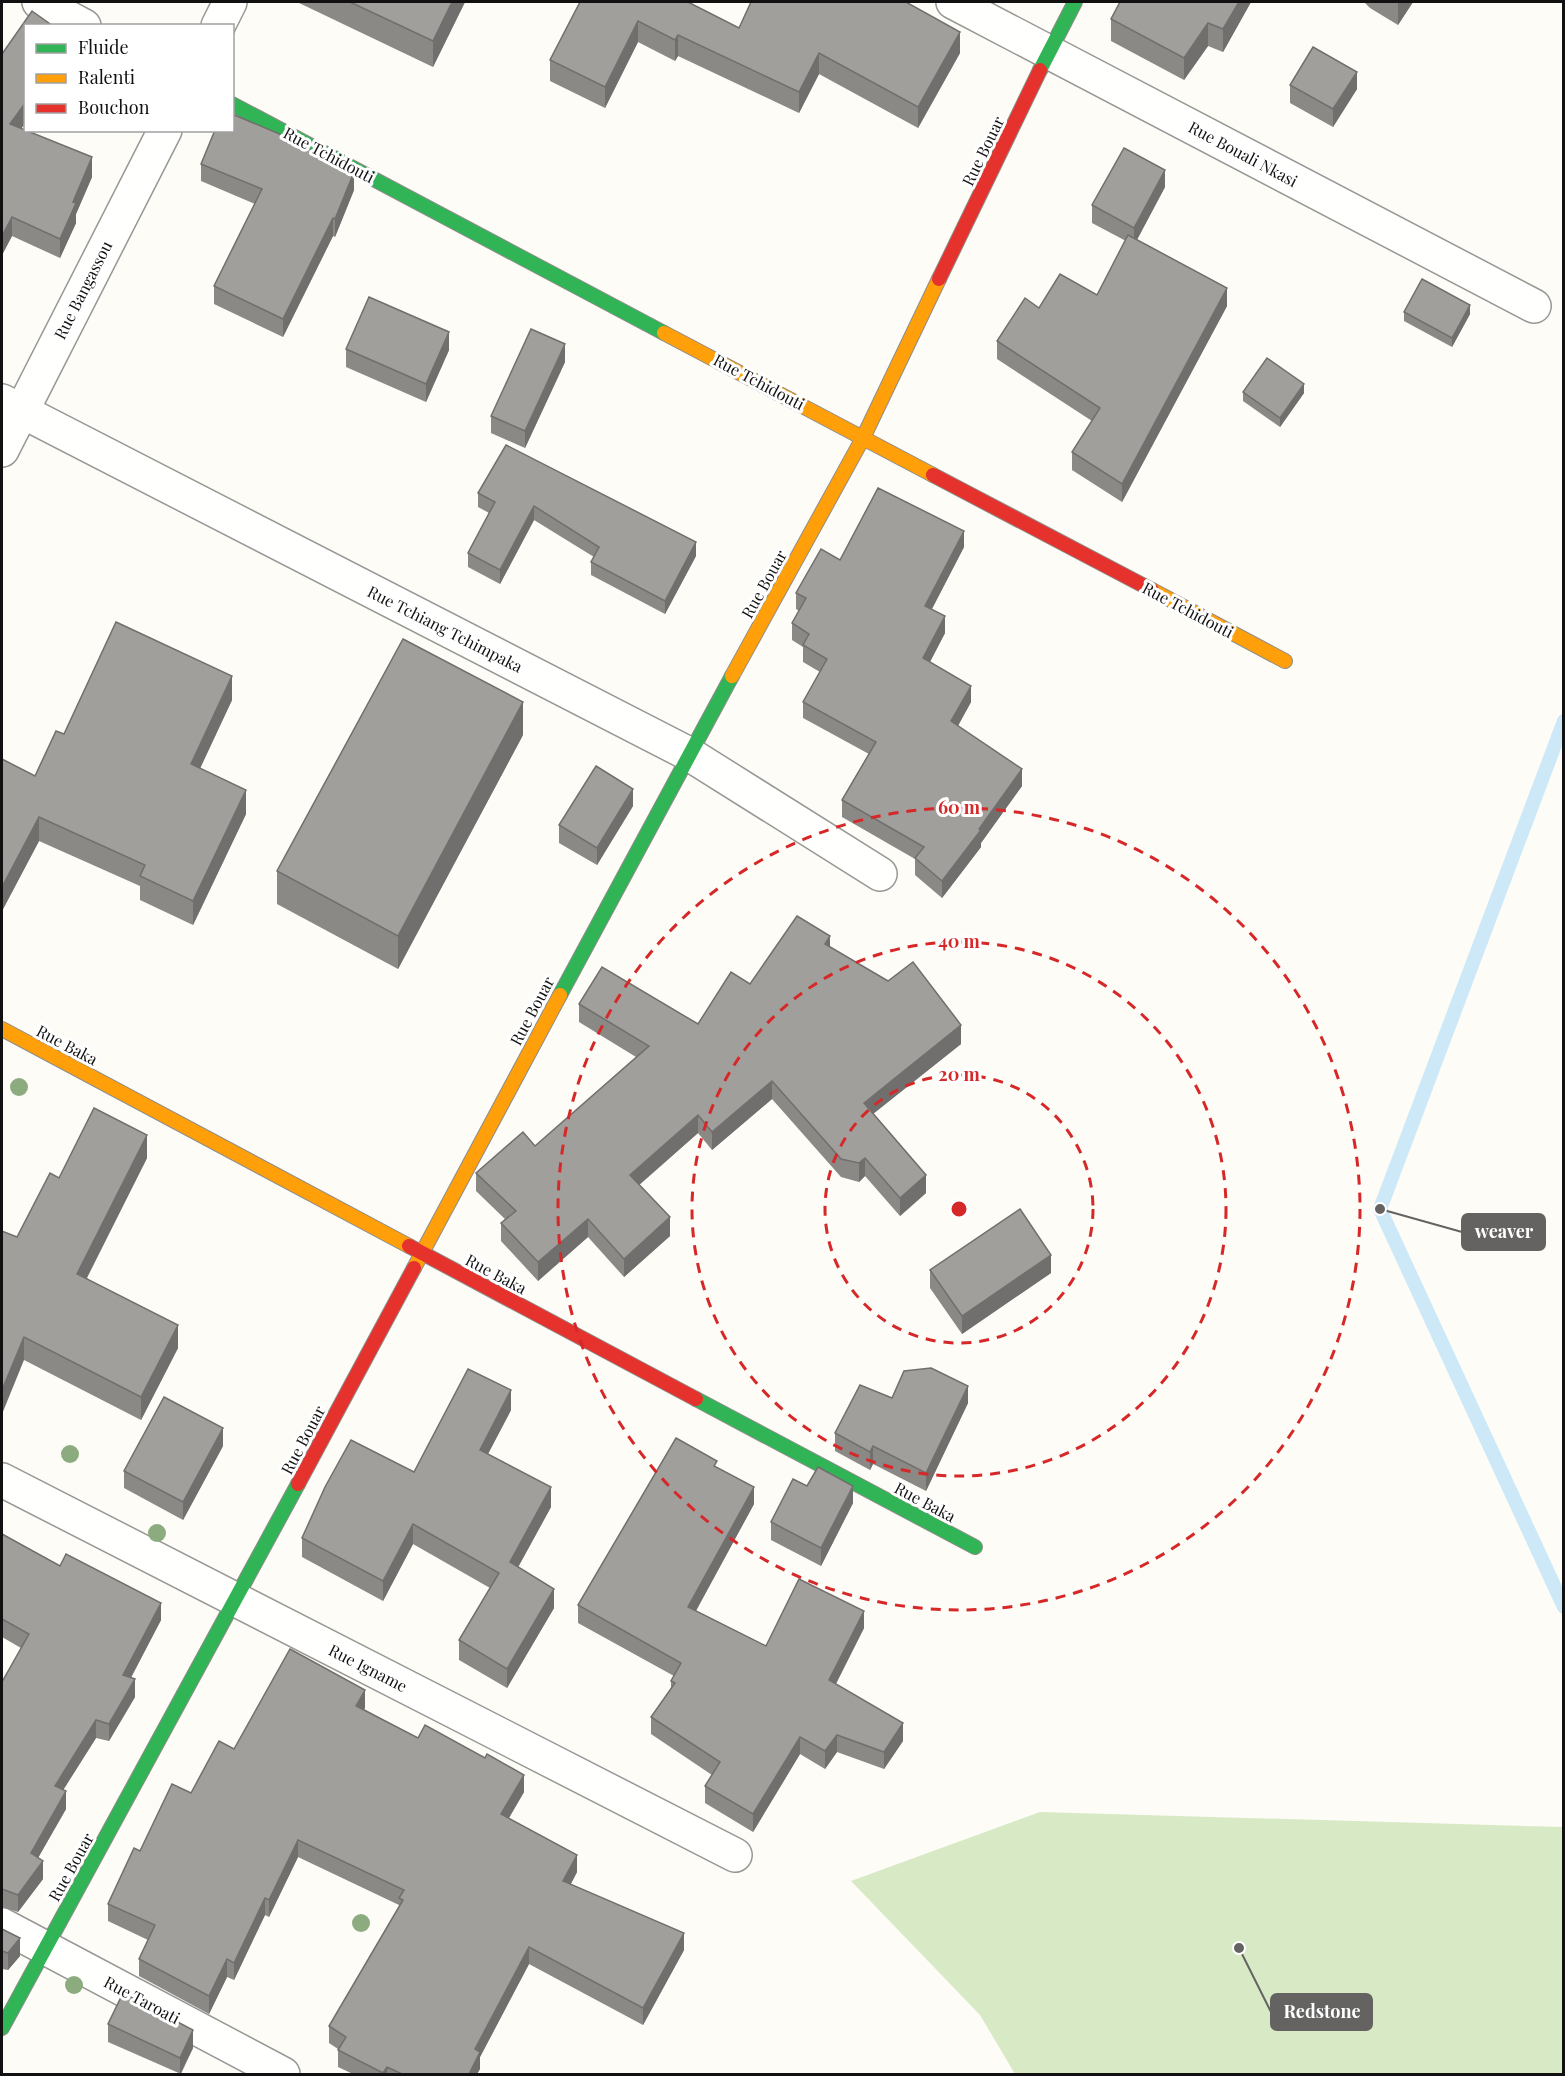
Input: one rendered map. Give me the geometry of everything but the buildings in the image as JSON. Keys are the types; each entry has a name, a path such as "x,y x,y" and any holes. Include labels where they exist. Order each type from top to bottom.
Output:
{"street":[{"path":"39,2 80,24"},
{"path":"219,24 230,2"},
{"name":"Rue Bouali Nkasi","path":"953,2 1534,306"},
{"name":"Rue Bouar","path":"2,2028 236,1600 689,754 863,438 1075,2"},
{"name":"Rue Tchidouti","path":"234,105 1285,661"},
{"name":"Rue Bangassou","path":"2,450 11,406 164,132"},
{"name":"Rue Tchiang Tchimpaka","path":"11,406 689,754 880,874"},
{"name":"Rue Baka","path":"2,1029 975,1547"},
{"name":"Rue Igname","path":"2,1480 735,1855"},
{"name":"Rue Taroati","path":"2,1925 283,2074"}],"green space":[{"path":"1040,1812 1563,1827 1563,2074 1015,2074 980,2015 851,1881"}],"waterway":[{"path":"1564,721 1380,1209 1564,1607"}],"traffic: fast":[{"path":"1040,70 1075,2"},
{"path":"234,105 664,333"},
{"path":"560,995 732,676"},
{"path":"696,1399 975,1547"},
{"path":"2,2028 298,1484"}],"traffic: slow":[{"path":"732,676 863,438 939,279"},
{"path":"664,333 933,475"},
{"path":"1152,590 1285,661"},
{"path":"414,1268 560,995"},
{"path":"2,1029 409,1246"}],"traffic: jam":[{"path":"939,279 1040,70"},
{"path":"933,475 1152,590"},
{"path":"409,1246 696,1399"},
{"path":"298,1484 414,1268"}],"place":[{"name":"weaver","path":"1380,1209"},
{"name":"Redstone","path":"1239,1948"}]}
